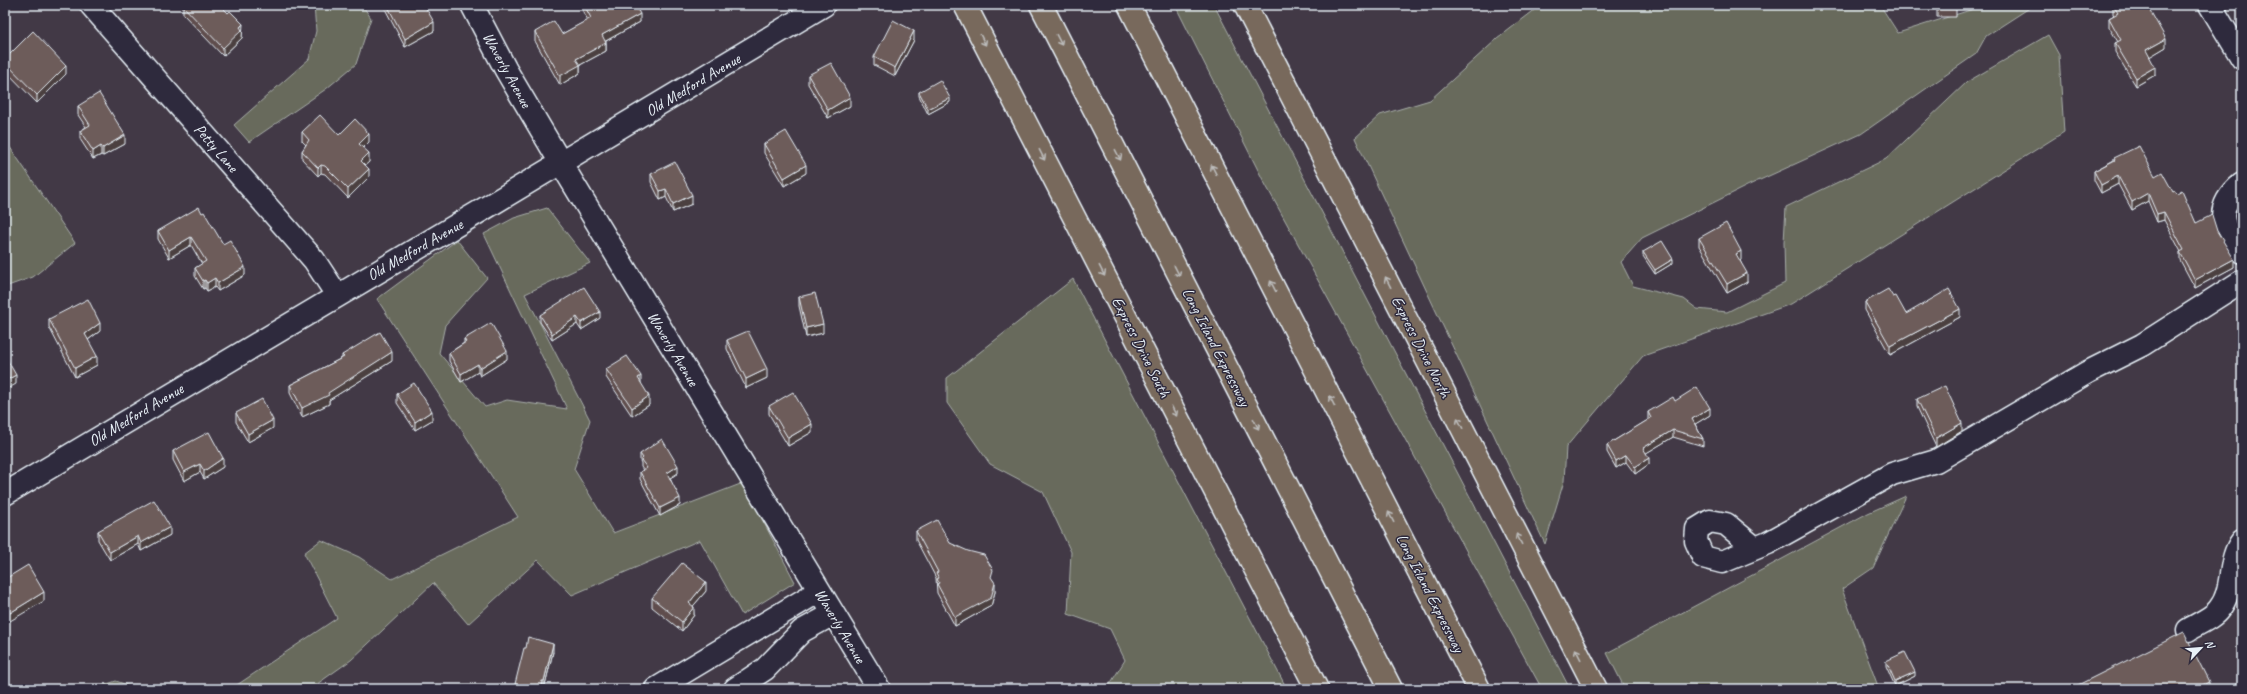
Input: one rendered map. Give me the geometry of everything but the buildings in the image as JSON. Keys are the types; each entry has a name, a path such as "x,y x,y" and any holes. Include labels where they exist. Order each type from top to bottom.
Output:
{"main road":[{"name":"Express Drive South","path":"965,5 1317,689"},
{"name":"Long Island Expressway","path":"1041,5 1391,689"},
{"name":"Long Island Expressway","path":"1129,5 1479,689"},
{"name":"Express Drive North","path":"1245,5 1596,689"}],"street":[{"name":"Petty Lane","path":"91,5 314,260 337,295"},
{"name":"Waverly Avenue","path":"472,5 506,70 562,165 879,689"},
{"name":"Old Medford Avenue","path":"5,494 337,295 562,165 824,5"},
{"path":"2210,5 2242,58"},
{"path":"2242,184 2229,195 2222,216 2228,232 2242,252"},
{"path":"1755,548 1892,474 1936,461 2088,372 2142,345 2242,281"},
{"path":"2188,630 2219,610 2228,590 2237,547 2242,541"},
{"path":"656,689 819,591"},
{"path":"735,689 765,669 802,631 833,614"}],"green space":[{"path":"314,5 362,5 371,18 356,64 326,89 249,142 234,125 309,59 316,31"},
{"path":"1175,5 1214,5 1570,689 1542,689 1263,180"},
{"path":"1541,5 1880,5 1898,33 1986,5 2034,5 1986,36 1976,54 1861,134 1749,185 1642,238 1621,262 1633,286 1684,299 1697,309 1727,312 1785,283 1784,242 1786,207 1886,159 1967,82 2048,35 2059,55 2064,132 1791,304 1643,356 1566,447 1564,481 1545,544 1355,138 1380,115 1430,100 1497,39"},
{"path":"5,140 75,243 33,277 5,287"},
{"path":"547,208 590,263 525,294 590,420 574,469 613,533 743,483 795,582 742,615 700,540 572,595 538,560 468,624 433,583 351,660 310,689 231,689 337,618 304,553 321,540 359,557 392,579 518,517 377,299 457,240 487,278 445,325 439,353 485,407 507,400 567,409 484,234 514,218"},
{"path":"1073,279 1287,689 1107,689 1125,660 1110,629 1068,614 1071,552 1043,492 990,464 947,403 947,378"},
{"path":"1906,496 1873,568 1842,589 1879,689 1625,689 1607,653 1868,513"},
{"path":"116,681 138,689 93,689"}]}
